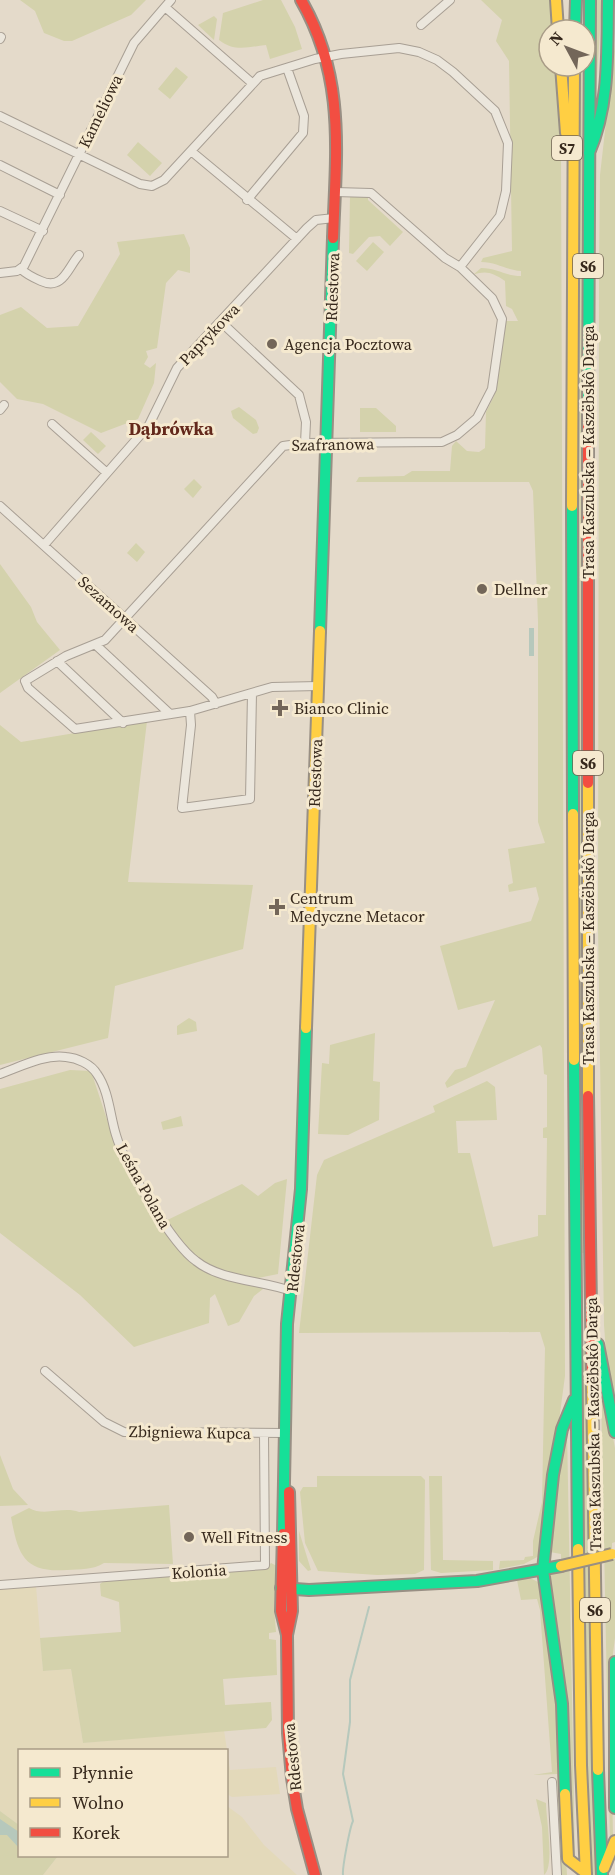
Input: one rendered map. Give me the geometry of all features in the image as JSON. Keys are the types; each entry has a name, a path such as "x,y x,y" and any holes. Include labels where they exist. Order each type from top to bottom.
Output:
{"main road":[{"name":"Rdestowa","path":"301,0 321,35 328,56 337,113 301,1189 286,1361 285,1433 286,1480 291,1519 287,1588 292,1611 287,1635 288,1733 292,1778 300,1820 315,1875"},
{"path":"556,0 557,18"},
{"path":"575,18 576,0"},
{"name":"Trasa Kaszubska – Kaszëbskô Darga","path":"590,0 588,1061 597,1741 602,1874"},
{"name":"S6","path":"588,155 598,135 606,72 608,0"},
{"name":"S7","path":"562,78 573,229"},
{"name":"Trasa Kaszubska – Kaszëbskô Darga","path":"574,78 572,1020 581,1765 586,1874"},
{"path":"591,1310 615,1432"},
{"path":"569,1875 562,1704 543,1570 553,1476 562,1429 576,1396"},
{"path":"287,1588 314,1585 328,1587 477,1581 543,1570 613,1554"},
{"path":"615,1662 615,1808"},
{"path":"602,1874 615,1841"},
{"path":"568,1859 586,1874"}],"street":[{"name":"Kameliowa","path":"19,270 43,231 134,43 171,0"},
{"path":"421,25 450,0"},
{"path":"165,7 252,83"},
{"path":"0,116 147,186 164,180 260,76 328,56 399,48 419,52 437,60 453,72 500,119 507,143 505,200 500,216 460,267"},
{"path":"247,200 303,133 304,116 288,68"},
{"path":"190,151 297,239"},
{"path":"0,165 60,195"},
{"name":"Szafranowa","path":"318,686 272,687 190,711 75,729 25,684 28,677 57,661 97,646 126,618 277,450 288,444 305,443 442,442 465,429 482,413 492,389 502,319 492,297 460,267 445,258 371,193 335,192"},
{"path":"0,211 43,231"},
{"name":"Paprykowa","path":"44,545 151,422 177,368 316,220 334,218"},
{"path":"0,273 19,270 47,284 56,283 65,277 80,255"},
{"path":"221,322 299,395 306,422 305,443"},
{"path":"52,424 107,473"},
{"name":"Sezamowa","path":"0,506 126,618 216,704"},
{"path":"97,646 170,714"},
{"path":"57,661 123,723"},
{"path":"190,711 191,724 182,808 250,799 252,693"},
{"name":"Leśna Polana","path":"0,1074 49,1058 66,1057 91,1067 101,1081 116,1136 126,1158 167,1230 194,1260 209,1269 291,1291"},
{"name":"Zbigniewa Kupca","path":"45,1371 104,1422 124,1432 285,1433"},
{"name":"Kolonia","path":"0,1585 265,1565 264,1433"},
{"path":"552,1782 557,1875"}],"shaded area":[{"path":"20,0 146,0 131,15 72,41 64,41 44,33 35,11"},
{"path":"263,0 281,0 295,27 302,49 270,59 266,45 236,47 219,40 223,13"},
{"path":"481,0 552,0 553,18 537,18 537,78 557,78 561,144 565,1376 541,1555 524,1564 499,1569 500,1561 524,1560 525,1557 533,1556 533,1541 542,1502 545,1348 540,1332 299,1333 317,1175 324,1160 435,1112 433,1106 487,1081 495,1087 497,1120 456,1121 458,1153 470,1153 493,1247 538,1236 538,1215 546,1215 547,1138 543,1138 543,1128 547,1127 547,1075 544,1074 542,1048 540,1045 447,1088 445,1083 455,1070 466,1067 495,1000 458,1010 440,946 531,921 539,899 536,887 509,892 508,885 513,883 508,849 545,843 538,822 538,621 533,491 529,482 356,482 359,477 404,476 412,471 450,471 452,446 456,441 467,451 479,452 485,448 486,412 494,396 506,321 518,321 512,309 506,306 505,281 489,273 473,275 481,268 521,276 521,271 481,262 483,258 512,251 509,61 496,41 502,20"},
{"path":"596,0 602,0 597,78 597,18"},
{"path":"214,16 217,19 214,40 198,25"},
{"path":"615,43 615,1413 607,1366 604,1325 598,925 599,277 602,277 602,270 599,269 600,175"},
{"path":"176,67 188,77 170,99 158,89"},
{"path":"578,78 582,78 585,1253 580,1253"},
{"path":"595,78 597,78 594,124"},
{"path":"138,142 162,163 150,176 127,155"},
{"path":"368,195 368,200 403,232 390,246 380,236 369,237 353,254 349,253 350,196"},
{"path":"184,234 190,248 190,273 178,270 166,283 157,348 146,351 148,357 144,364 150,368 156,363 154,383 138,419 101,433 43,404 17,399 0,382 0,315 21,307 47,328 78,326 120,254 117,242"},
{"path":"373,242 384,252 367,271 356,261"},
{"path":"239,407 256,420 259,428 257,433 253,434 233,418 231,411"},
{"path":"360,408 376,408 396,426 396,432 360,432"},
{"path":"91,432 106,446 98,454 83,440"},
{"path":"194,479 202,487 193,498 184,489"},
{"path":"136,543 145,552 137,562 127,553"},
{"path":"0,564 31,607 37,622 60,650 0,693"},
{"path":"529,628 534,628 534,656 529,656"},
{"path":"147,721 128,882 253,885 243,949 115,986 108,1038 0,1065 0,725 21,742"},
{"path":"189,1018 196,1022 197,1031 177,1035 177,1026"},
{"path":"375,1033 373,1081 380,1082 379,1120 348,1135 318,1134 322,1063 329,1064 330,1045"},
{"path":"70,1070 91,1071 120,1159 159,1224 242,1184 258,1196 275,1183 287,1179 278,1274 258,1278 263,1289 254,1296 239,1322 228,1326 215,1294 210,1298 209,1323 134,1347 80,1295 0,1233 0,1089"},
{"path":"181,1116 183,1126 163,1130 161,1122"},
{"path":"581,1348 586,1348 591,1728 596,1875 592,1875 588,1806"},
{"path":"604,1390 615,1448 615,1542 612,1543 612,1559 615,1559 615,1638 610,1676 613,1836 610,1845 601,1391"},
{"path":"567,1430 575,1858 571,1855 550,1574 561,1570 561,1554 550,1552 552,1517"},
{"path":"0,1455 13,1489 28,1505 0,1506"},
{"path":"317,1476 421,1476 425,1480 424,1570 415,1574 377,1575 318,1571 305,1543 300,1492 303,1487 317,1487"},
{"path":"429,1476 442,1476 443,1560 493,1561 493,1570 441,1573 431,1570"},
{"path":"169,1505 173,1564 104,1563 82,1569 41,1568 32,1565 20,1551 11,1517 29,1508 41,1512 73,1510 79,1512"},
{"path":"299,1531 311,1570 308,1571 299,1561"},
{"path":"271,1563 277,1566 274,1607 276,1632 269,1633 269,1639 276,1640 277,1675 223,1679 225,1705 271,1702 272,1720 266,1728 83,1743 71,1669 43,1671 40,1638 121,1632 119,1602 101,1596 100,1584 104,1581 265,1569"},
{"path":"530,1578 540,1583 553,1656 567,1875 561,1875 557,1774 533,1775 552,1772 540,1610 537,1599 521,1600 517,1580"},
{"path":"36,1586 43,1671 71,1669 83,1743 224,1730 227,1749 18,1749 18,1824 0,1811 0,1589"},
{"path":"228,1757 230,1770 276,1767 280,1794 232,1797 228,1795"},
{"path":"536,1799 546,1803 549,1862 544,1875 542,1827"},
{"path":"228,1807 242,1817 264,1845 297,1875 43,1875 57,1857 228,1857"},
{"path":"0,1811 18,1824 18,1857 57,1857 43,1875 0,1875"},
{"path":"0,1819 18,1831 18,1847 7,1835 0,1835"}],"waterway":[{"path":"343,1875 346,1848 353,1821 343,1774 350,1722 350,1680 369,1607"}],"traffic: fast":[{"path":"575,18 576,0"},
{"path":"588,411 590,0"},
{"path":"589,153 601,116 604,97 608,0"},
{"path":"320,631 333,238"},
{"path":"572,506 573,814"},
{"path":"283,1534 287,1324 301,1189 306,1028"},
{"path":"574,1060 578,1549"},
{"path":"598,1344 615,1432"},
{"path":"565,1794 562,1704 543,1570 553,1475 562,1429 574,1400"},
{"path":"281,1588 309,1590 477,1581 561,1566"},
{"path":"615,1662 615,1808"},
{"path":"598,1770 602,1875"}],"traffic: slow":[{"path":"556,0 557,18"},
{"path":"562,78 566,133"},
{"path":"572,506 574,78"},
{"path":"306,1028 320,631"},
{"path":"588,783 588,1096"},
{"path":"573,814 574,1060"},
{"path":"592,1381 598,1770"},
{"path":"578,1549 581,1765 586,1875"},
{"path":"561,1566 612,1554"},
{"path":"565,1794 568,1859 586,1873"},
{"path":"604,1868 615,1841"}],"traffic: jam":[{"path":"301,0 315,29 332,87 336,145 333,238"},
{"path":"588,411 588,783"},
{"path":"588,1096 592,1381"},
{"path":"287,1635 292,1611 289,1492"},
{"path":"283,1534 281,1611 287,1635 288,1733 292,1778 297,1809 315,1875"}],"place":[{"name":"Agencja Pocztowa","path":"272,344"},
{"name":"Dellner","path":"482,589"},
{"name":"Bianco Clinic","path":"280,708"},
{"name":"Centrum Medyczne Metacor","path":"277,907"},
{"name":"Well Fitness","path":"189,1537"}],"district":[{"name":"Dąbrówka","path":"171,428"}]}
